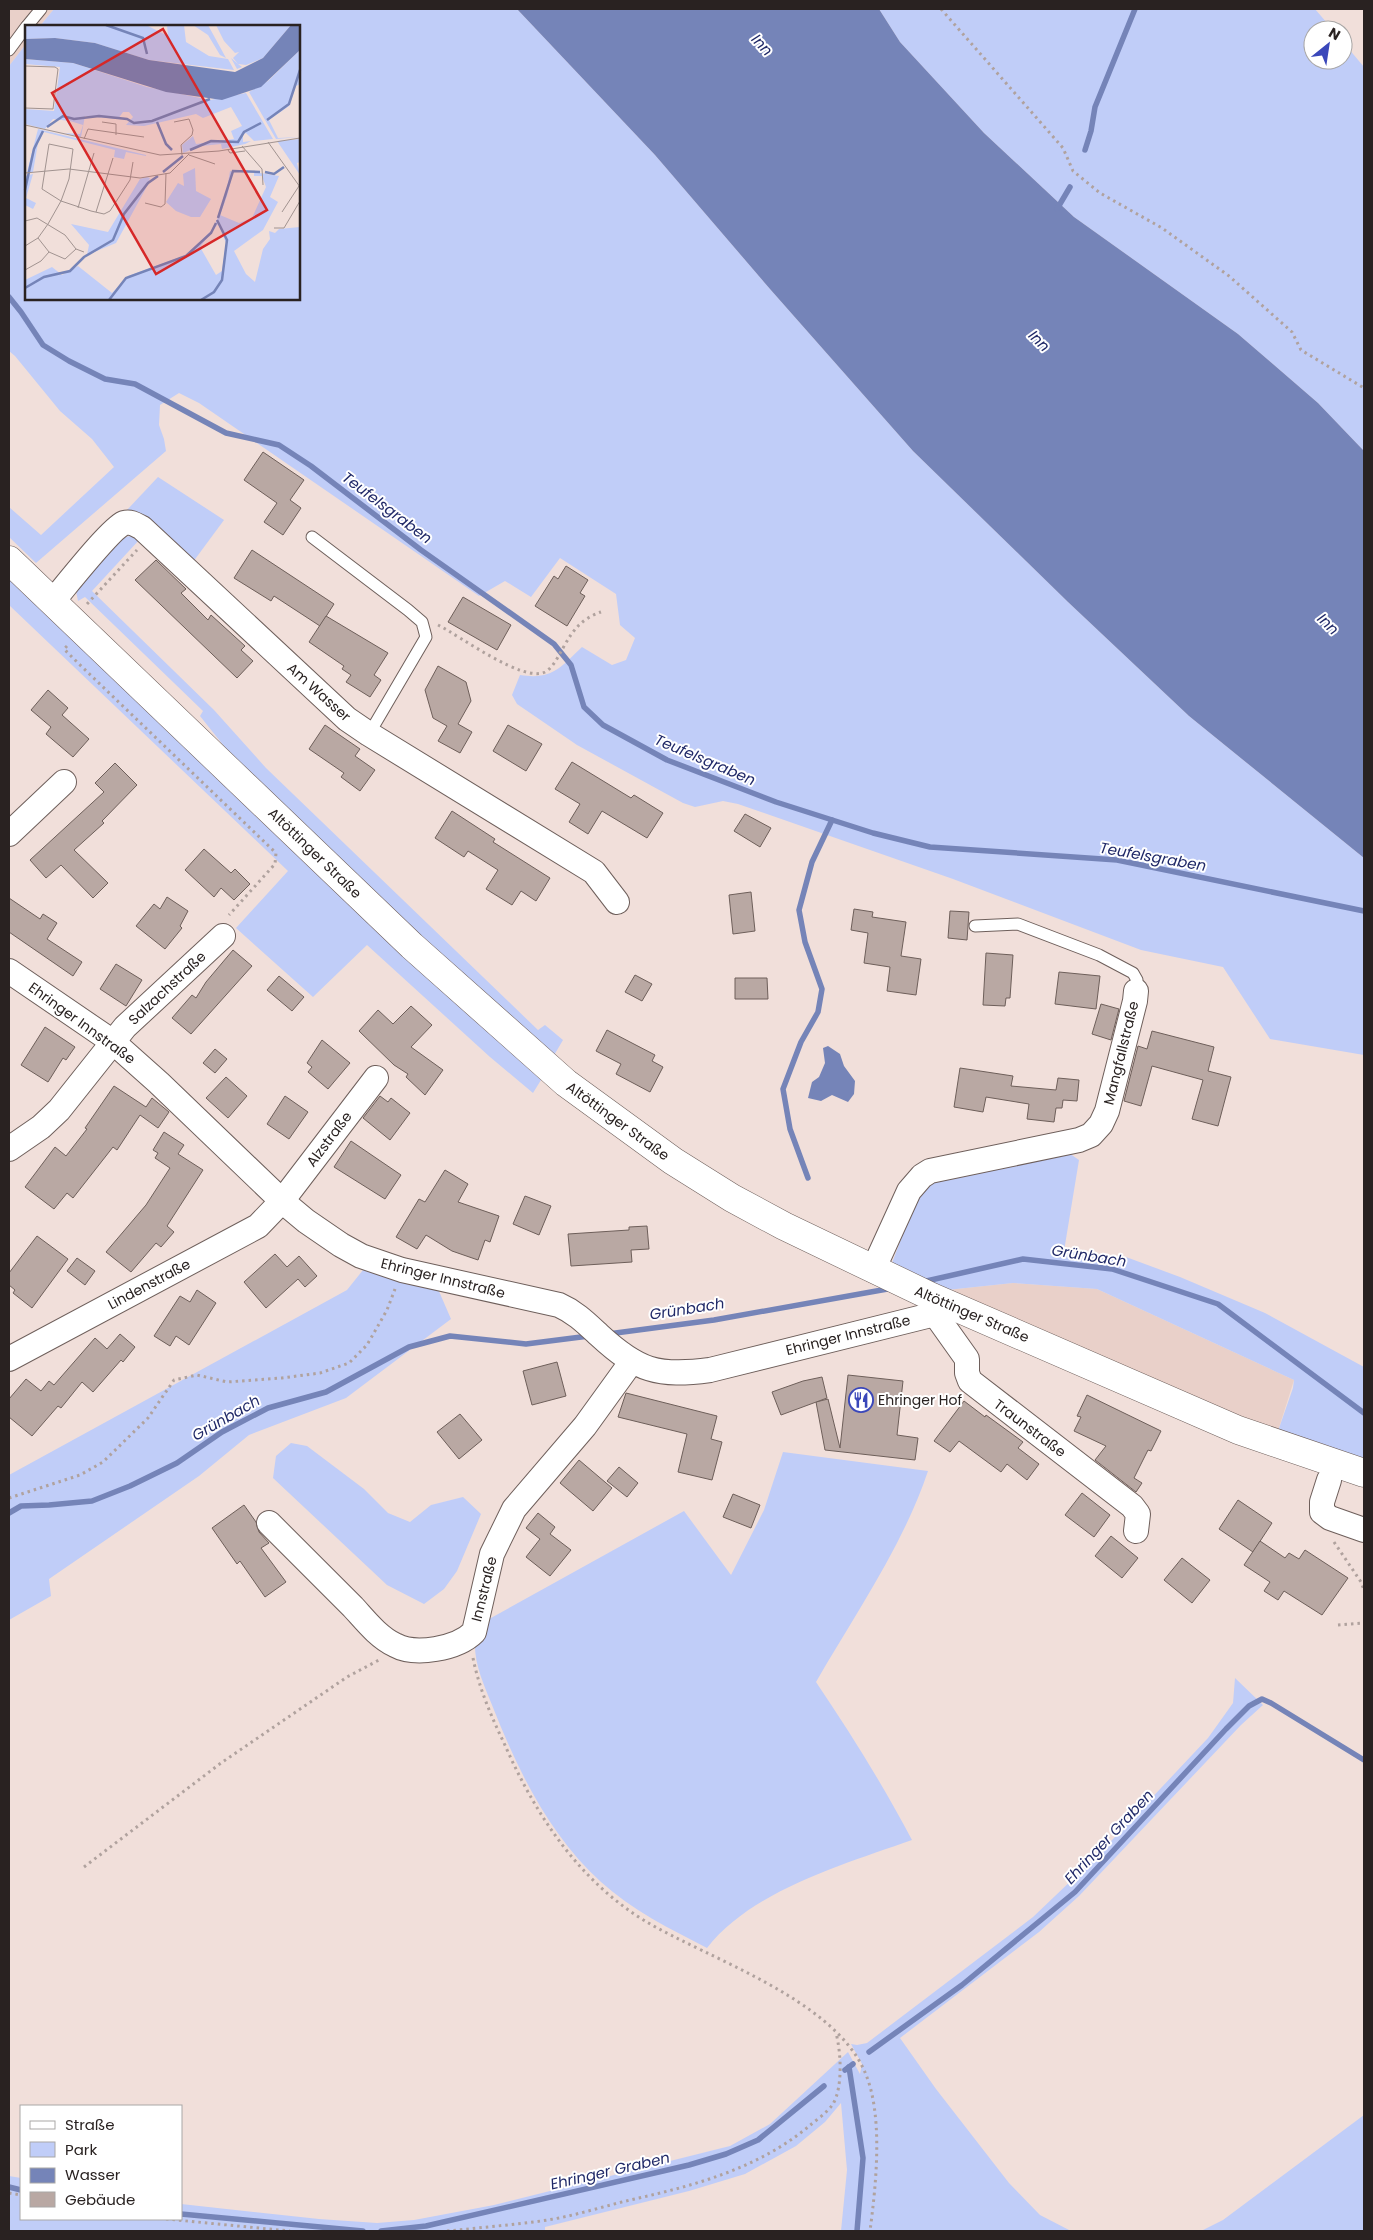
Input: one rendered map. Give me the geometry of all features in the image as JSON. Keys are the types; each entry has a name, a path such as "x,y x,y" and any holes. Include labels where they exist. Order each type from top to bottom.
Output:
{"main road":[{"name":"Altöttinger Straße","path":"9,560 412,946 566,1083 673,1161 732,1198 937,1304 1238,1430 1364,1473"}],"street":[{"name":"Am Wasser","path":"52,602 104,541 123,524 131,522 151,536 329,702 369,734 594,872 617,902"},
{"path":"9,834 64,782"},
{"name":"Salzachstraße","path":"9,1149 60,1110 125,1028 222,936"},
{"name":"Ehringer Innstraße","path":"9,971 113,1042 159,1083 282,1201 306,1221 341,1245 361,1256 402,1270 461,1285 551,1302 566,1308 632,1361 649,1370 665,1373 710,1370 937,1304"},
{"name":"Mangfallstraße","path":"879,1273 909,1191 922,1176 930,1171 1079,1140 1091,1135 1101,1124 1112,1097 1136,991"},
{"name":"Alzstraße","path":"282,1201 376,1078"},
{"name":"Lindenstraße","path":"9,1359 258,1226 282,1201"},
{"name":"Traunstraße","path":"937,1304 967,1359 967,1373 970,1382 1132,1506 1138,1514 1136,1530"},
{"name":"Innstraße","path":"408,1650 458,1643 468,1638 474,1632 492,1554 514,1509 586,1426 632,1361"},
{"path":"1328,1480 1322,1502 1322,1512 1330,1518 1364,1530"},
{"path":"270,1522 384,1638 408,1650"}],"lane":[{"path":"29,25 41,9"},
{"path":"9,50 25,30"},
{"path":"312,537 422,622 426,637 369,734"},
{"name":"Mangfallstraße","path":"975,926 1018,924 1081,948 1132,973 1137,980 1136,991"}],"path":[{"path":"941,9 1063,148 1073,171 1100,193 1162,228 1230,276 1292,332 1300,350 1364,388"},
{"path":"422,622 436,623 514,670 532,675 544,672 556,661 574,628 587,617 601,612"},
{"path":"9,1498 80,1475 104,1462 148,1418 174,1380 197,1375 227,1382 282,1378 320,1373 349,1363 367,1346 387,1310 402,1270"},
{"path":"1330,1518 1328,1528 1333,1541 1361,1582 1364,1590"},
{"path":"1338,1625 1364,1623"},
{"path":"468,1638 476,1674 508,1754 545,1820 574,1860 597,1885 645,1921 773,1988 817,2014 851,2049 864,2070 873,2104 877,2135 876,2176 870,2231"},
{"path":"84,1867 277,1723 348,1677 378,1661 408,1650"},
{"path":"447,2231 542,2221 670,2191 725,2175 758,2160 800,2133 832,2105 836,2096 840,2050 835,2031"},
{"path":"176,2220 290,2231"}],"shaded area":[{"path":"9,9 54,9 41,25 25,25 25,45 9,66"},
{"path":"1013,1283 1097,1289 1294,1380 1278,1431 1227,1411 947,1290"}],"green space":[{"path":"54,9 517,9 655,155 913,451 1068,602 1189,716 1364,858 1364,1055 1270,1039 1223,967 1141,950 953,879 738,804 723,801 695,807 683,803 577,745 517,704 512,695 520,675 540,676 555,671 582,647 612,665 626,660 635,638 620,625 616,594 560,558 531,597 505,581 479,596 199,403 179,393 160,405 159,425 166,451 36,563 9,537 9,507 41,535 114,467 92,439 60,411 9,351 9,66 25,45 25,300 300,300 300,25 41,25"},
{"path":"879,9 1315,9 1324,20 1303,20 1303,70 1353,70 1353,54 1364,67 1364,451 1318,403 1238,334 1074,217 984,133 900,42"},
{"path":"158,477 224,520 190,566 127,510"},
{"path":"130,536 140,539 92,591 214,710 266,768 538,1030 545,1025 563,1040 553,1057 442,958 231,755 200,716 203,711 85,597 78,601 76,591 78,584 122,538"},
{"path":"9,575 380,931 541,1080 533,1093 490,1057 367,945 313,997 236,928 288,871 9,605"},
{"path":"1066,1151 1079,1160 1064,1251 1126,1257 1180,1277 1265,1313 1364,1367 1364,1462 1278,1431 1294,1380 1097,1289 1013,1283 947,1290 892,1263 915,1202 932,1181"},
{"path":"363,1270 395,1280 438,1289 451,1319 346,1398 249,1435 199,1476 49,1579 51,1596 9,1620 9,1475 347,1290"},
{"path":"291,1443 307,1446 364,1489 388,1513 410,1522 431,1505 463,1497 481,1514 457,1571 444,1589 424,1604 387,1585 273,1478 276,1456"},
{"path":"783,1452 928,1471 906,1525 892,1552 816,1682 890,1799 912,1840 830,1869 774,1895 749,1910 726,1928 707,1948 679,1934 625,1901 582,1864 566,1844 536,1800 512,1753 480,1674 476,1658 475,1640 480,1624 684,1511 731,1575 764,1510"},
{"path":"1235,1678 1263,1705 1241,1725 1079,1896 1039,1932 900,2038 936,2089 1009,2183 1040,2215 1071,2231 841,2231 847,2170 841,2103 825,2122 796,2146 745,2174 689,2191 545,2227 545,2231 9,2231 9,2176 20,2178 20,2220 182,2220 182,2204 319,2219 377,2223 414,2220 494,2205 730,2146 770,2124 848,2052 860,2074 862,2064 851,2044 867,2043 1033,1917 1098,1855 1208,1738 1233,1703"},
{"path":"1364,2115 1364,2231 1201,2231 1223,2220"}],"water":[{"name":"Inn","path":"517,9 879,9 900,42 984,133 1074,217 1238,334 1318,403 1364,451 1364,858 1189,716 1068,602 913,451 655,155"},
{"path":"828,1046 840,1054 844,1066 855,1081 854,1094 848,1102 832,1095 821,1101 808,1098 812,1082 819,1077 825,1063 823,1048"}],"building":[{"path":"263,452 304,480 290,500 301,508 283,535 264,522 277,503 244,480"},
{"path":"252,550 334,604 320,626 274,596 271,601 234,578"},
{"path":"156,560 186,589 181,593 208,620 211,615 245,646 241,650 253,661 237,678 135,580"},
{"path":"566,566 588,580 580,593 585,596 567,626 535,606 554,576 558,579"},
{"path":"463,597 511,625 497,650 448,622"},
{"path":"326,616 388,653 374,675 381,680 370,697 346,682 351,675 342,669 344,666 309,642"},
{"path":"438,666 466,682 471,701 458,724 472,732 460,753 438,741 447,726 433,718 425,690"},
{"path":"48,690 68,708 62,715 89,739 73,757 46,734 51,727 31,710"},
{"path":"325,725 360,749 355,756 375,770 360,791 341,777 344,773 309,749"},
{"path":"508,725 542,744 526,771 493,751"},
{"path":"572,762 631,798 634,795 663,813 647,838 602,811 588,834 569,822 580,804 555,789"},
{"path":"115,763 137,785 102,821 104,823 74,850 108,883 93,898 61,865 46,878 30,860 104,792 95,783"},
{"path":"452,811 495,839 493,842 550,878 536,901 521,891 512,905 486,889 498,870 468,851 464,857 435,838"},
{"path":"745,814 771,828 760,847 734,831"},
{"path":"204,849 231,873 235,869 250,884 234,900 221,888 214,897 185,870"},
{"path":"751,892 755,931 733,934 729,895"},
{"path":"167,897 188,911 180,926 182,928 165,949 136,926 154,904 160,909"},
{"path":"9,898 40,919 43,914 57,923 47,939 82,962 73,976 9,932"},
{"path":"854,909 873,912 872,917 906,922 901,956 921,959 916,995 887,991 890,967 864,963 868,933 851,930"},
{"path":"950,911 969,912 967,940 948,938"},
{"path":"233,950 252,966 191,1034 172,1018 192,995 196,998 206,982"},
{"path":"986,953 1013,955 1010,998 1006,998 1005,1006 983,1005"},
{"path":"116,964 142,980 126,1006 100,989"},
{"path":"1059,972 1100,976 1096,1009 1055,1004"},
{"path":"635,975 652,984 642,1001 625,992"},
{"path":"279,976 304,997 292,1011 267,990"},
{"path":"735,978 767,978 768,999 735,999"},
{"path":"1101,1004 1119,1009 1111,1040 1092,1034"},
{"path":"411,1006 432,1025 411,1047 443,1070 425,1095 406,1077 408,1074 394,1065 359,1031 378,1010 393,1024"},
{"path":"45,1027 75,1047 66,1060 63,1058 48,1082 21,1065"},
{"path":"607,1030 655,1055 652,1061 663,1067 650,1092 616,1074 621,1064 596,1051"},
{"path":"1152,1031 1214,1047 1208,1071 1231,1077 1218,1126 1192,1119 1203,1080 1152,1066 1141,1106 1124,1101 1138,1046 1147,1049"},
{"path":"322,1040 350,1063 328,1089 308,1072 312,1067 307,1063"},
{"path":"215,1049 227,1059 215,1073 203,1063"},
{"path":"960,1068 1013,1076 1011,1086 1056,1090 1058,1078 1079,1080 1077,1101 1063,1100 1062,1108 1056,1108 1054,1122 1027,1119 1029,1104 986,1097 983,1112 954,1107"},
{"path":"226,1077 247,1096 228,1118 206,1098"},
{"path":"114,1086 146,1107 152,1098 169,1112 158,1128 140,1115 117,1150 113,1147 73,1198 67,1193 54,1209 25,1187 55,1147 66,1156 87,1129 85,1128"},
{"path":"285,1096 308,1112 289,1139 267,1124"},
{"path":"380,1096 388,1102 391,1098 410,1113 390,1140 363,1118"},
{"path":"164,1132 184,1145 178,1154 203,1170 167,1226 174,1232 161,1247 156,1243 131,1272 106,1252 146,1205 170,1168 155,1158 158,1153 153,1150"},
{"path":"351,1141 401,1175 385,1199 334,1167"},
{"path":"445,1170 468,1184 458,1202 499,1216 490,1242 485,1240 478,1260 452,1251 426,1235 417,1249 396,1237 419,1199 425,1202"},
{"path":"525,1196 551,1206 539,1235 513,1224"},
{"path":"647,1226 649,1249 631,1250 632,1262 571,1266 568,1234 629,1230 629,1227"},
{"path":"37,1236 68,1259 32,1308 13,1293 15,1290 9,1285 9,1273"},
{"path":"275,1254 287,1267 299,1256 317,1276 305,1287 298,1279 266,1308 244,1282"},
{"path":"77,1258 95,1271 85,1285 67,1271"},
{"path":"197,1290 216,1303 189,1345 176,1336 170,1346 154,1336 180,1296 190,1302"},
{"path":"120,1334 135,1347 93,1392 82,1382 61,1408 58,1406 32,1436 9,1417 9,1399 26,1379 41,1391 49,1381 54,1385 95,1338 107,1349"},
{"path":"557,1362 566,1396 532,1405 523,1371"},
{"path":"848,1375 903,1381 897,1435 918,1438 915,1460 825,1450 816,1402 828,1399 840,1448"},
{"path":"822,1377 827,1398 781,1415 772,1392 803,1381"},
{"path":"626,1393 717,1416 711,1439 722,1442 712,1480 678,1472 687,1434 618,1417"},
{"path":"1087,1395 1161,1431 1151,1451 1148,1450 1134,1478 1142,1483 1136,1492 1095,1460 1106,1446 1074,1431 1081,1417 1077,1416"},
{"path":"964,1401 1023,1442 1018,1448 1039,1464 1027,1480 1007,1464 1001,1472 959,1441 950,1452 934,1441"},
{"path":"460,1414 482,1440 459,1459 437,1432"},
{"path":"579,1460 612,1488 593,1511 560,1483"},
{"path":"619,1467 638,1483 627,1497 607,1481"},
{"path":"1082,1493 1110,1515 1094,1537 1065,1515"},
{"path":"733,1494 760,1505 751,1528 723,1517"},
{"path":"1238,1500 1272,1523 1253,1552 1219,1529"},
{"path":"244,1505 256,1522 259,1532 269,1543 261,1548 286,1582 265,1597 240,1561 237,1564 212,1528"},
{"path":"538,1513 555,1527 550,1534 571,1550 550,1576 526,1557 540,1539 526,1528"},
{"path":"1111,1536 1138,1558 1122,1578 1095,1556"},
{"path":"1260,1541 1285,1558 1289,1553 1299,1559 1305,1550 1348,1578 1322,1615 1284,1591 1278,1600 1264,1591 1270,1582 1244,1565"},
{"path":"1182,1558 1210,1580 1192,1603 1164,1580"}],"waterway":[{"path":"1085,150 1091,131 1095,107 1135,9"},
{"path":"1057,209 1070,187"},
{"name":"Teufelsgraben","path":"9,297 43,345 69,361 105,379 135,384 226,433 279,445 311,466 421,550 554,644 571,665 584,707 603,725 667,760 776,802 873,833 930,847 1117,860 1364,911"},
{"path":"808,1178 790,1129 783,1089 801,1042 818,1012 822,989 805,942 799,910 812,862 832,820"},
{"name":"Grünbach","path":"922,1282 1023,1259 1112,1269 1218,1304 1364,1413"},
{"name":"Grünbach","path":"608,1334 714,1320 893,1288"},
{"name":"Grünbach","path":"9,1513 21,1506 92,1501 130,1486 177,1463 222,1432 268,1408 326,1392 409,1347 450,1336 526,1344 589,1336"},
{"name":"Ehringer Graben","path":"869,2052 962,1985 1075,1892 1249,1706 1262,1699 1271,1703 1364,1760"},
{"name":"Ehringer Graben","path":"845,2070 853,2064"},
{"path":"849,2067 863,2158 857,2231"},
{"name":"Ehringer Graben","path":"381,2231 426,2226 689,2165 726,2154 758,2140 824,2086"},
{"name":"Ehringer Graben","path":"9,2187 20,2190"},
{"name":"Ehringer Graben","path":"182,2214 363,2231"}],"place":[{"name":"Ehringer Hof","path":"861,1400"}]}
